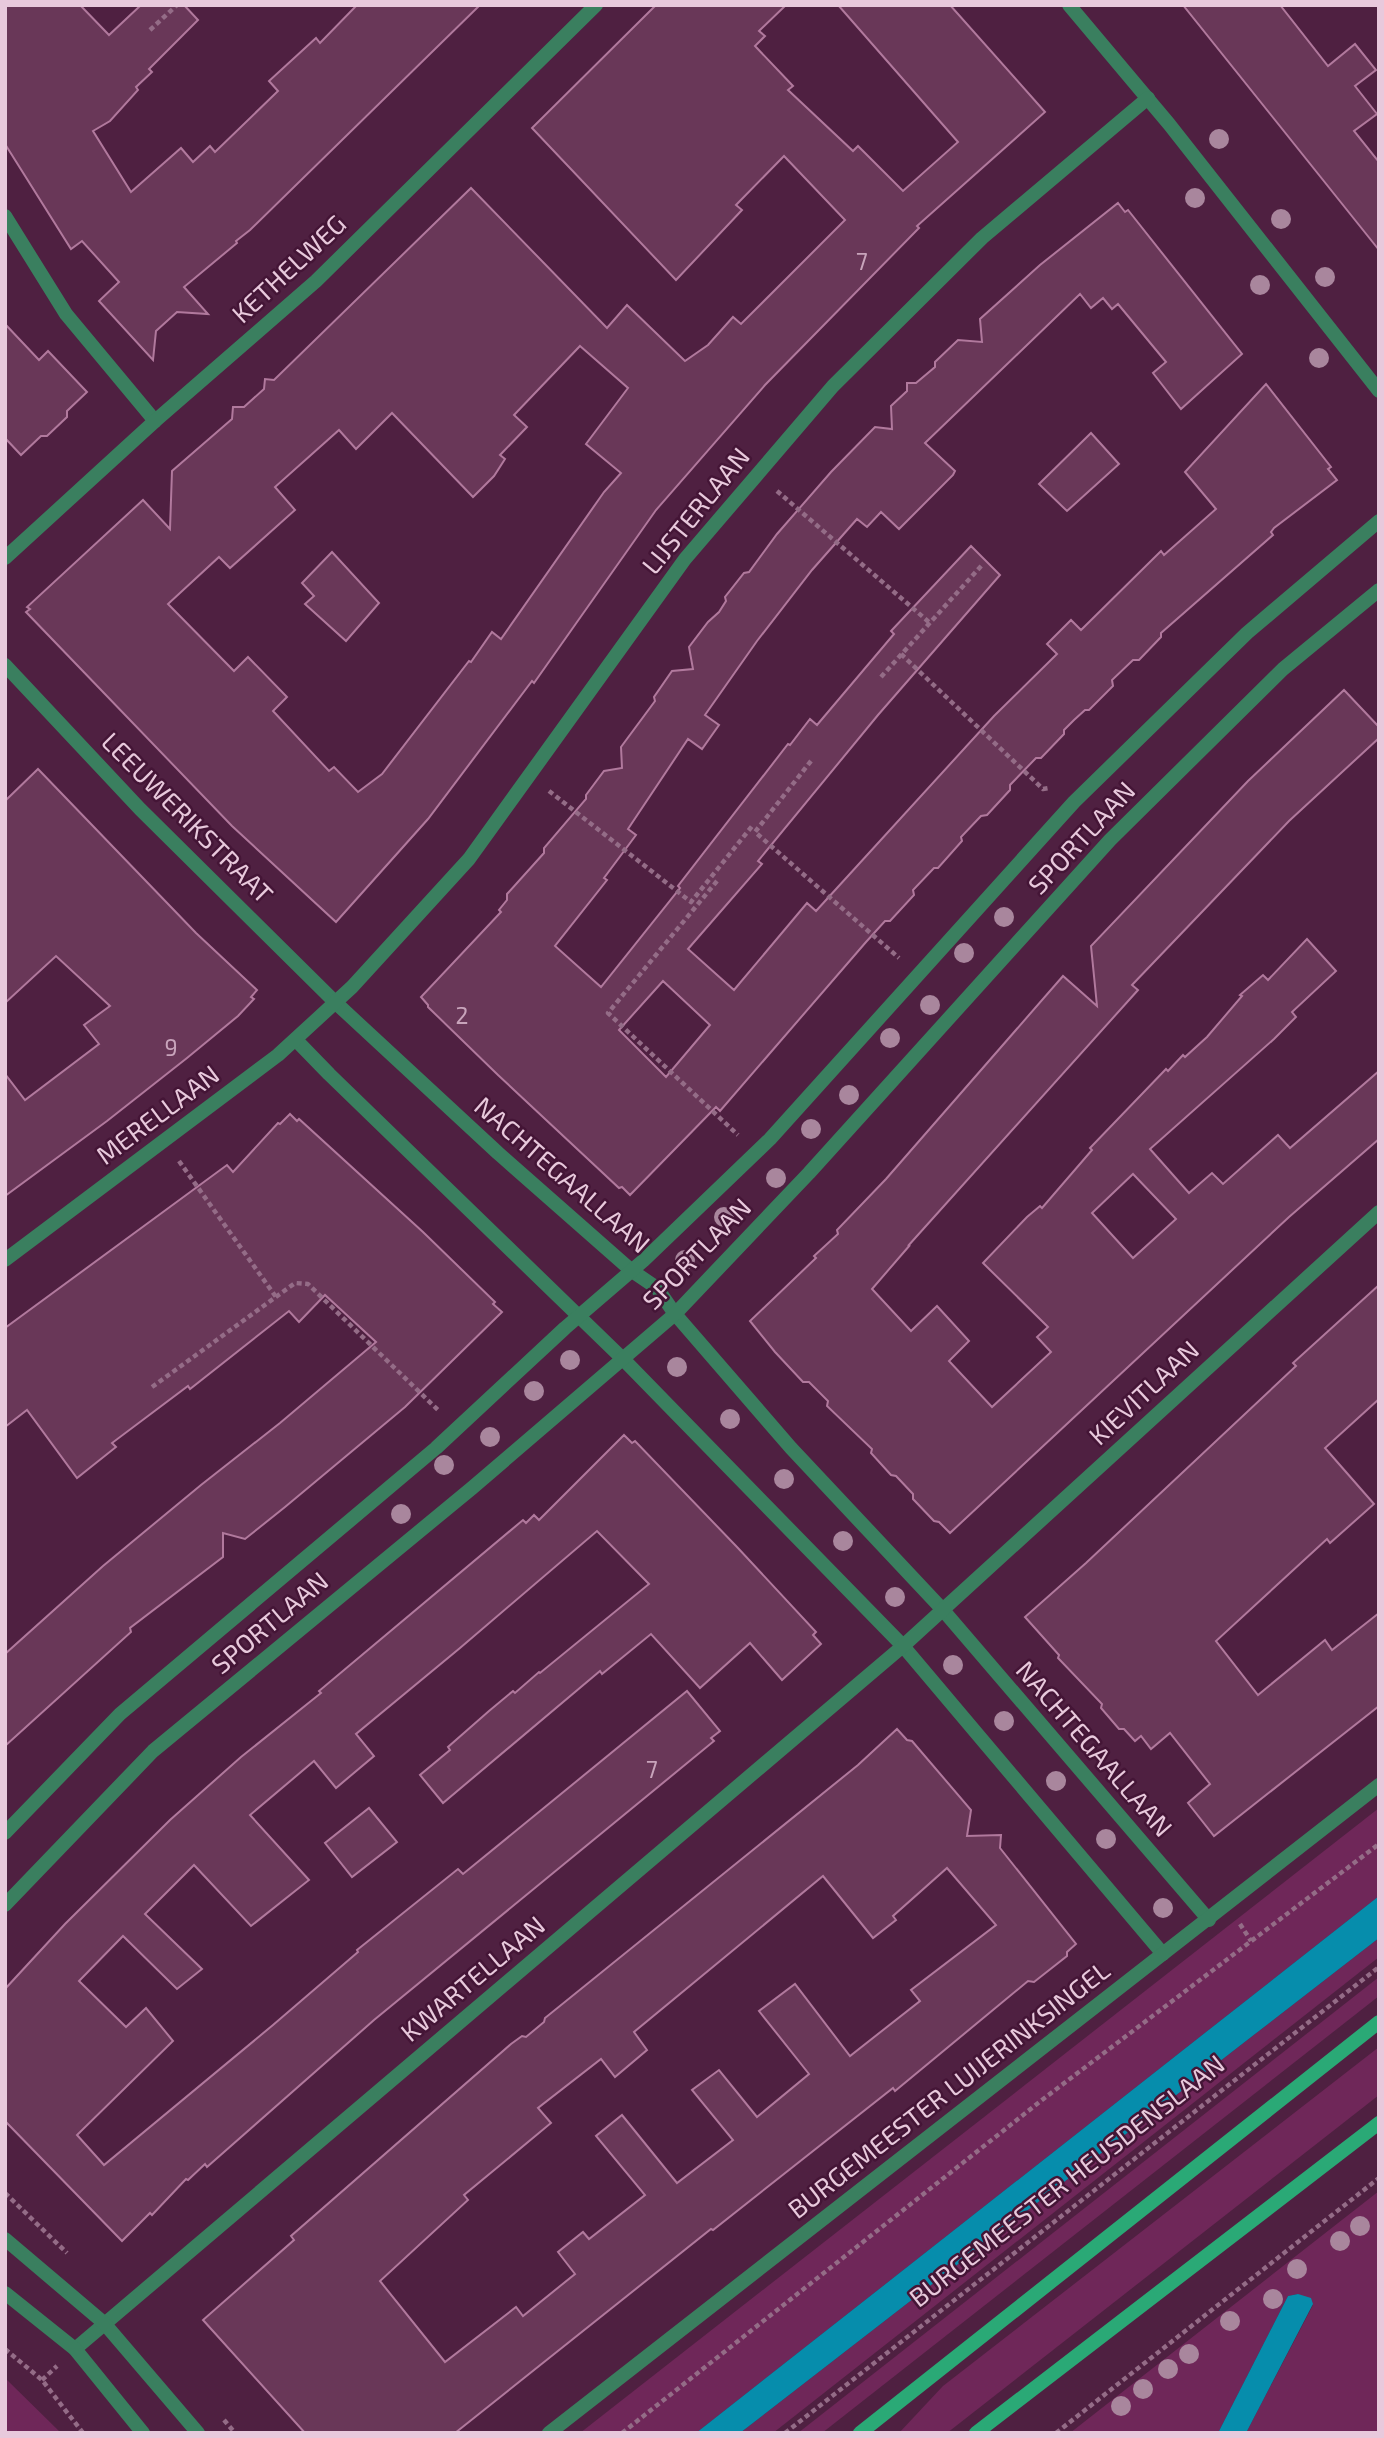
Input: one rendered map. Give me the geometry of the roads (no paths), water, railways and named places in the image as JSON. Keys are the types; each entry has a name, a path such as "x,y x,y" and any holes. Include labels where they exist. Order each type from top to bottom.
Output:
{"main road":[{"path":"860,2433 1379,2022"},
{"path":"976,2433 1379,2123"}],"street":[{"name":"KETHELWEG","path":"5,558 155,421 316,281 596,5"},
{"path":"1069,5 1147,98 1379,391"},
{"name":"LIJSTERLAAN","path":"336,1003 469,859 685,559 833,386 982,238 1147,98"},
{"path":"5,216 66,314 155,421"},
{"name":"SPORTLAAN","path":"5,1833 120,1714 458,1428 757,1152 1074,802 1247,633 1379,521"},
{"name":"SPORTLAAN","path":"5,1905 153,1751 624,1360 675,1314 809,1173 1110,840 1283,669 1379,590"},
{"name":"LEEUWERIKSTRAAT","path":"5,666 140,809 336,1003"},
{"name":"NACHTEGAALLAAN","path":"336,1003 498,1153 632,1270 657,1288 675,1314 791,1448 943,1609 1209,1920"},
{"name":"MERELLAAN","path":"5,1260 296,1040 336,1003"},
{"path":"296,1040 624,1360 903,1646 1163,1954"},
{"name":"KIEVITLAAN","path":"943,1609 1379,1212"},
{"path":"903,1646 943,1609"},
{"name":"KWARTELLAAN","path":"75,2349 903,1646"},
{"name":"BURGEMEESTER LUIJERINKSINGEL","path":"549,2433 1379,1785"},
{"path":"5,2239 104,2323 198,2433"},
{"path":"5,2293 75,2349 143,2433"}],"water":[{"path":"1379,1896 1379,1938 740,2433 696,2433"},
{"path":"1298,2294 1311,2298 1313,2304 1246,2433 1218,2433 1288,2296"}]}
